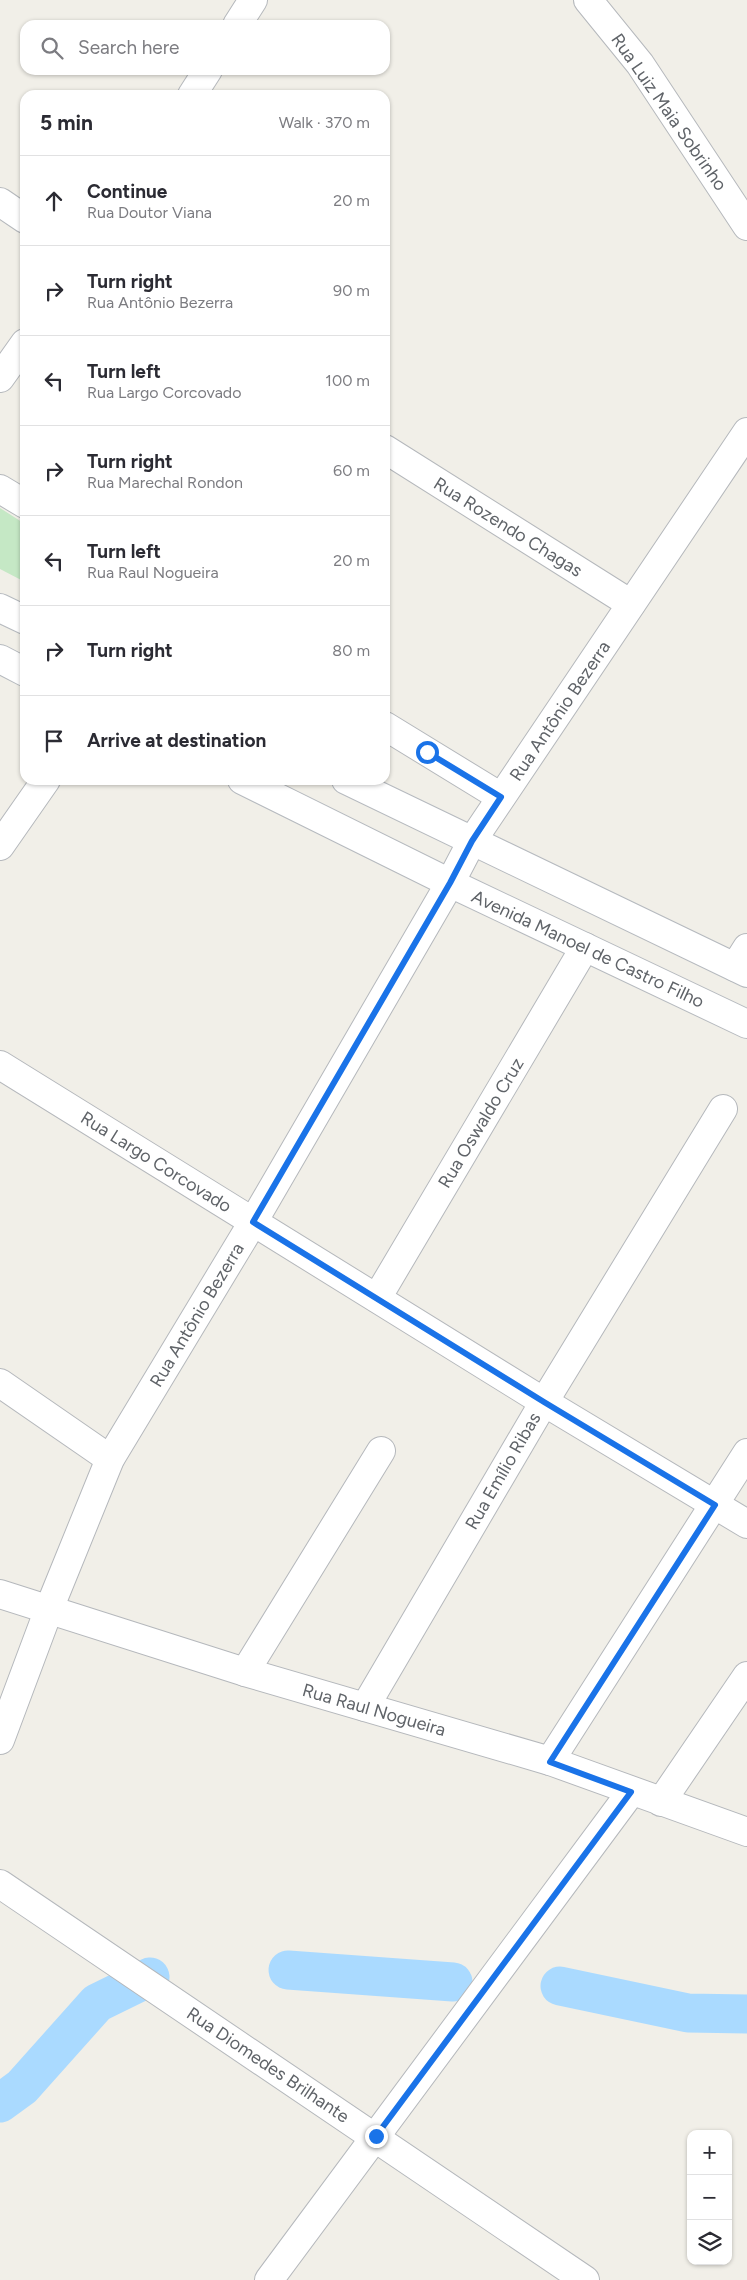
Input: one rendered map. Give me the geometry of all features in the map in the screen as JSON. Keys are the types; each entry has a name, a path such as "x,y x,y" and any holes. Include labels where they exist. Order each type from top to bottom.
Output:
{"street":[{"path":"240,20 253,0"},
{"name":"Rua Luiz Maia Sobrinho","path":"588,0 640,64 747,226"},
{"path":"195,90 205,75"},
{"path":"0,202 20,216"},
{"path":"0,378 20,350"},
{"name":"Rua Antônio Bezerra","path":"0,1740 49,1609 110,1460 253,1222 450,883 472,841 747,432"},
{"name":"Rua Rozendo Chagas","path":"390,452 631,604"},
{"path":"0,489 20,501"},
{"path":"0,608 20,618"},
{"path":"0,659 20,669"},
{"path":"390,729 501,797"},
{"path":"0,846 43,785"},
{"name":"Avenida Manoel de Castro Filho","path":"252,785 450,883 747,1024"},
{"path":"356,785 472,841 743,963"},
{"name":"Rua Oswaldo Cruz","path":"377,1298 584,947"},
{"name":"Rua Largo Corcovado","path":"0,1065 544,1402 747,1524"},
{"name":"Rua Emílio Ribas","path":"365,1707 544,1402 722,1109"},
{"path":"0,1383 110,1460"},
{"path":"245,1672 381,1451"},
{"path":"550,1762 747,1453"},
{"name":"Rua Raul Nogueira","path":"0,1594 245,1672 550,1762 747,1832"},
{"path":"661,1802 747,1676"},
{"path":"269,2280 631,1792"},
{"name":"Rua Diomedes Brilhante","path":"0,1884 376,2136 585,2280"}],"green space":[{"path":"0,508 20,521 20,579 0,569"}],"waterway":[{"path":"288,1970 453,1982"},
{"path":"0,2103 22,2087 97,2003 150,1977"},
{"path":"560,1986 688,2013 747,2014"}],"route":[{"path":"376,2136 631,1792 550,1762 715,1505 253,1222 450,883 472,841 501,797 427,752"}]}
